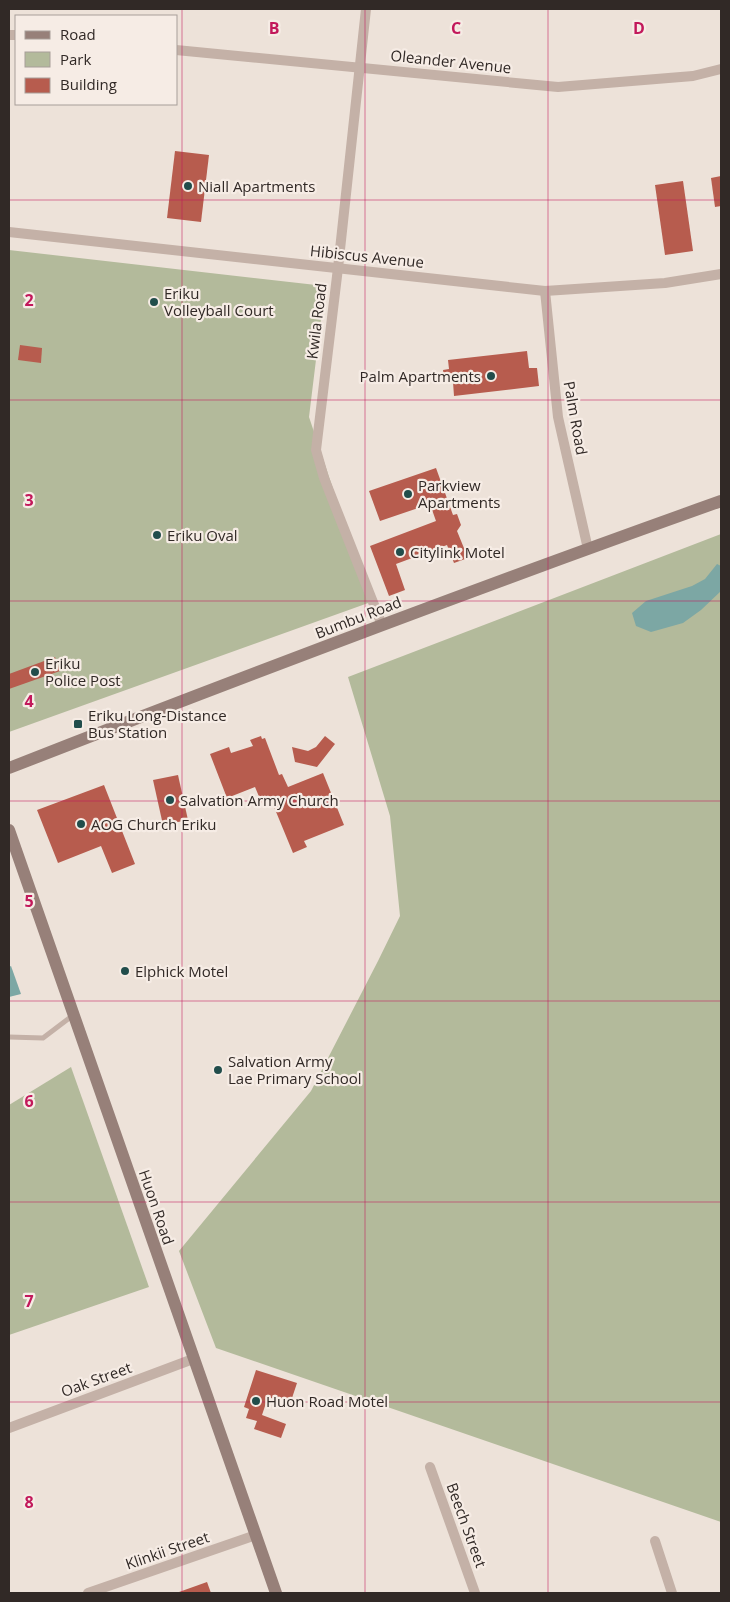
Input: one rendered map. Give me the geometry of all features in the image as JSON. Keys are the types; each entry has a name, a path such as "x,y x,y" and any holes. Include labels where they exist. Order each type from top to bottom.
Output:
{"street":[{"name":"Kwila Road","path":"366,9 316,450 324,478 382,625"},
{"name":"Oleander Avenue","path":"178,50 558,87 693,76 721,70"},
{"name":"Hibiscus Avenue","path":"9,232 546,291 665,283 721,274"},
{"name":"Palm Road","path":"546,291 558,417 588,549"},
{"name":"Bumbu Road","path":"9,768 382,625 721,501"},
{"name":"Huon Road","path":"9,830 276,1593"},
{"name":"Oak Street","path":"9,1428 193,1359"},
{"name":"Beech Street","path":"430,1467 475,1593"},
{"name":"Klinkii Street","path":"88,1593 256,1535"},
{"path":"654,1541 672,1593"}],"lane":[{"path":"9,1037 43,1038 73,1016"}],"green space":[{"path":"9,250 325,286 309,417 371,602 9,732"},
{"path":"721,534 721,1522 216,1348 179,1251 311,1091 400,916 390,816 348,677"},
{"path":"71,1067 149,1287 9,1335 9,1105"}],"water":[{"path":"717,564 721,566 721,591 701,610 683,623 651,632 636,626 632,613 646,601 692,586 705,579"},
{"path":"11,966 21,994 9,997 9,967"}],"building":[{"name":"Niall Apartments","path":"175,151 209,155 201,222 167,218"},
{"path":"721,176 721,206 715,207 711,178"},
{"path":"683,181 693,251 665,255 655,185"},
{"path":"20,345 42,348 41,363 18,360"},
{"name":"Palm Apartments","path":"527,351 529,368 537,368 539,386 454,396 453,382 445,383 443,370 449,369 448,360"},
{"path":"436,468 453,515 457,514 461,525 457,531 468,558 454,563 447,545 396,564 405,590 389,596 370,546 436,521 430,504 380,521 369,491"},
{"name":"Eriku Police Post","path":"55,657 60,671 9,689 9,674"},
{"path":"261,736 262,739 265,738 279,775 282,774 288,787 323,773 344,825 304,841 307,847 293,853 272,802 263,806 255,787 227,798 210,754 229,747 231,753 253,746 250,740"},
{"path":"325,736 335,744 317,767 295,762 292,747 308,751 316,747"},
{"name":"Salvation Army Church","path":"178,775 188,820 163,825 153,780"},
{"name":"AOG Church Eriku","path":"104,785 135,864 112,873 101,846 58,863 37,810"},
{"name":"Huon Road Motel","path":"256,1370 297,1383 290,1404 268,1397 262,1415 286,1424 281,1438 254,1429 257,1421 246,1418 249,1409 244,1407"},
{"path":"207,1582 211,1593 179,1593 179,1592"}],"place":[{"name":"Niall Apartments","path":"188,186"},
{"name":"Eriku Volleyball Court","path":"154,302"},
{"name":"Palm Apartments","path":"491,376"},
{"name":"Parkview Apartments","path":"408,494"},
{"name":"Eriku Oval","path":"157,535"},
{"name":"Citylink Motel","path":"400,552"},
{"name":"Eriku Police Post","path":"35,672"},
{"name":"Eriku Long-Distance Bus Station","path":"78,724"},
{"name":"Salvation Army Church","path":"170,800"},
{"name":"AOG Church Eriku","path":"81,824"},
{"name":"Elphick Motel","path":"125,971"},
{"name":"Salvation Army Lae Primary School","path":"218,1070"},
{"name":"Huon Road Motel","path":"256,1401"}]}
